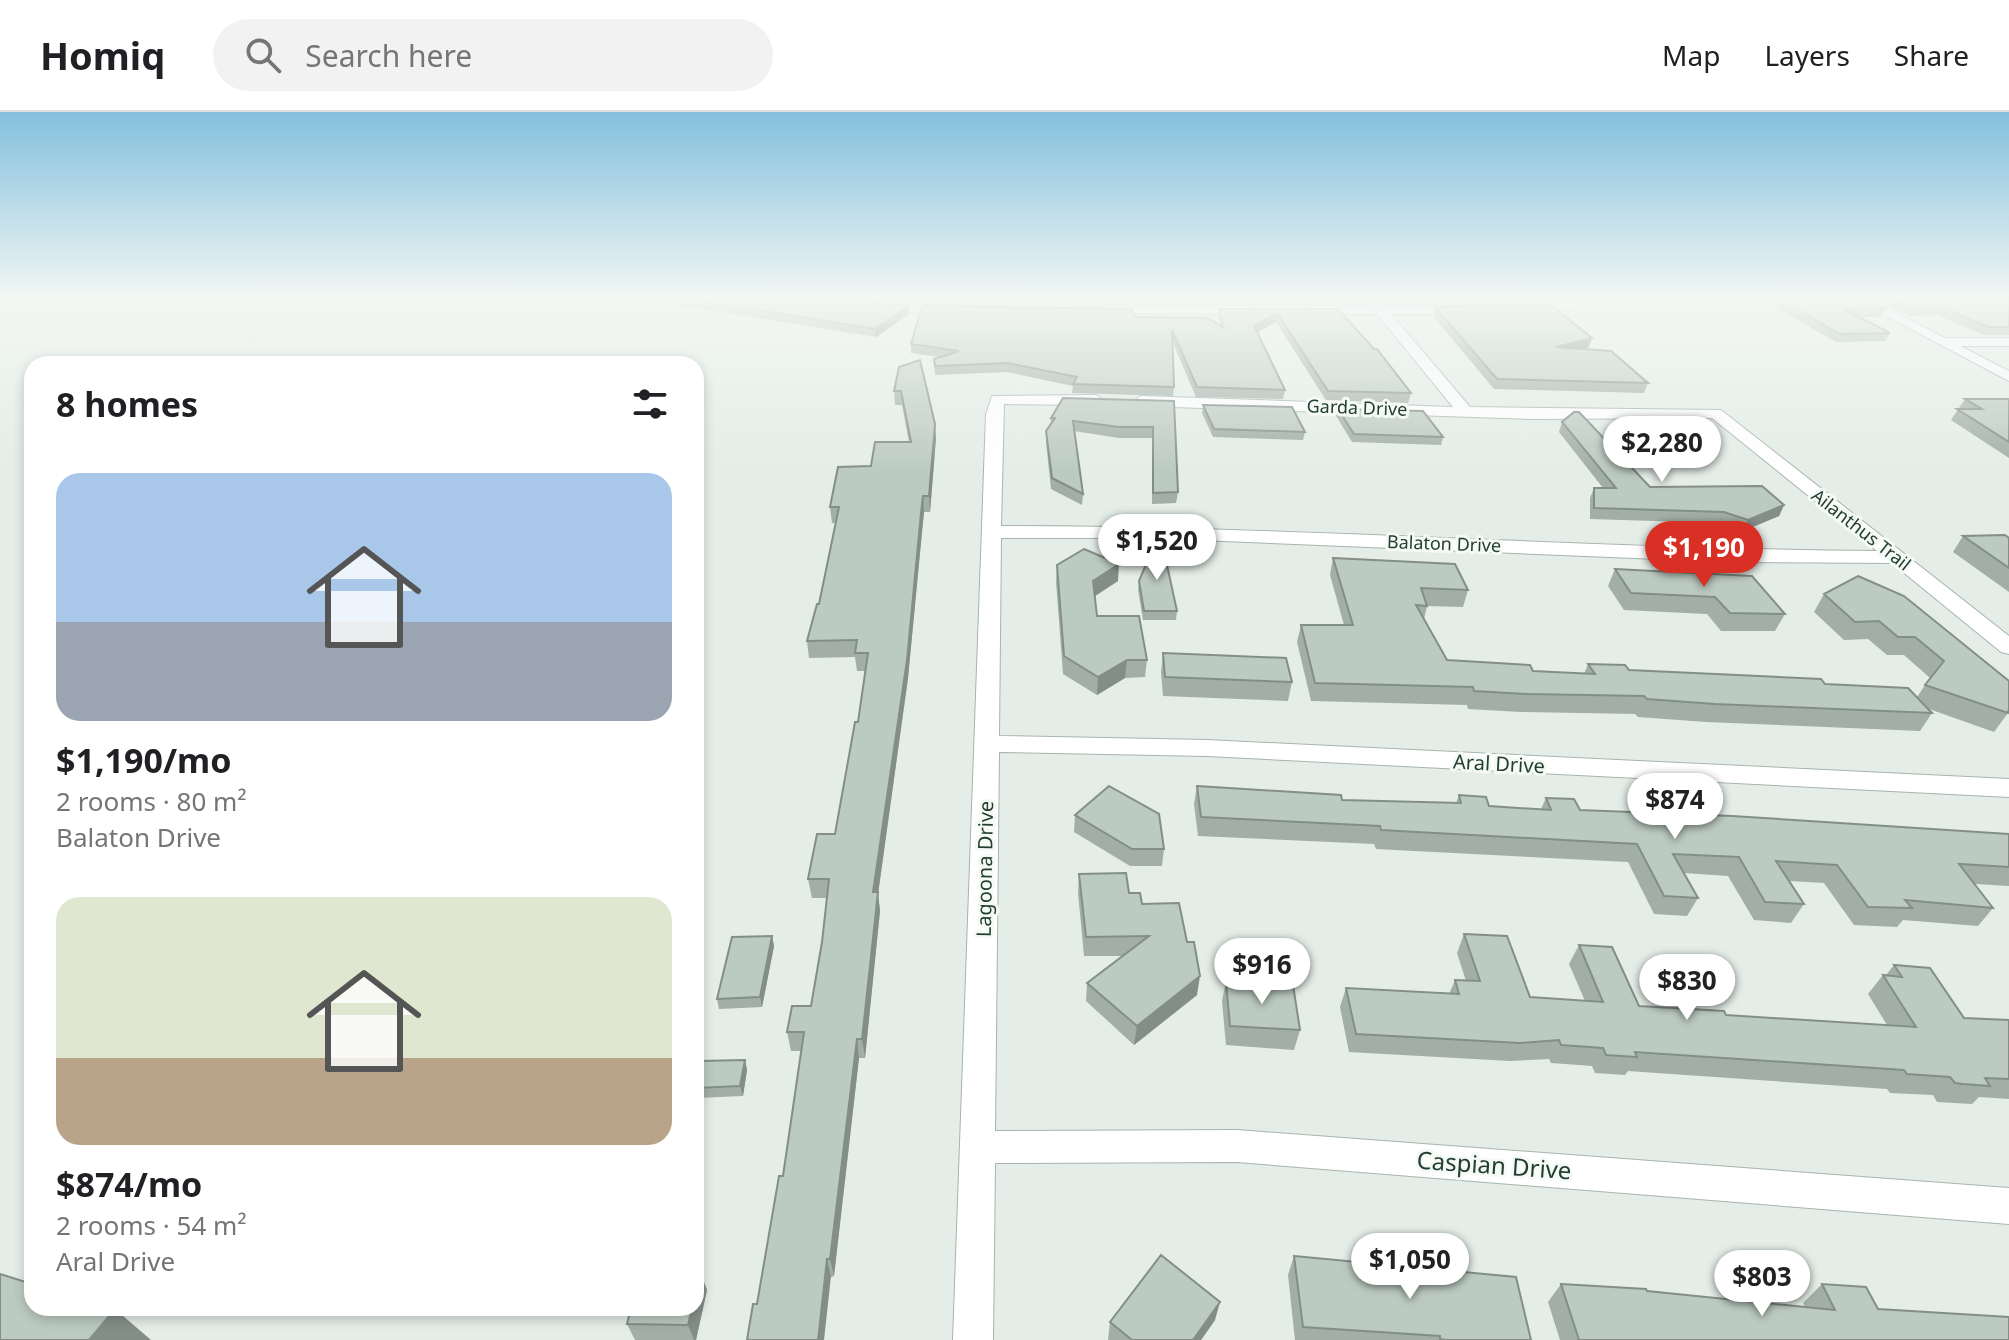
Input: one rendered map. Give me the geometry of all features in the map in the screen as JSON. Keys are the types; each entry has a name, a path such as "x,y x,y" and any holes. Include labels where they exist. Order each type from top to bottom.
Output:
{"street":[{"path":"1421,357 1466,412"},
{"path":"1971,357 2009,377"},
{"name":"Garda Drive","path":"997,399 1592,415 1716,413"},
{"name":"Lagoona Drive","path":"973,1340 994,414 997,399"},
{"name":"Ailanthus Trail","path":"1716,413 2009,647"},
{"name":"Balaton Drive","path":"992,532 1151,532 1732,556 1896,557"},
{"name":"Aral Drive","path":"988,744 1222,748 2009,788"},
{"name":"Caspian Drive","path":"978,1147 1237,1146 2009,1206"}],"building":[{"path":"1173,357 1174,387 1073,384 1077,377 1007,363 935,366 934,359"},
{"path":"1184,357 1269,357 1285,390 1197,387"},
{"path":"1306,357 1383,357 1411,393 1328,391"},
{"path":"1478,357 1618,357 1648,383 1497,379"},
{"path":"920,360 935,424 929,496 923,496 907,660 873,892 878,892 862,1039 857,1039 818,1340 747,1340 753,1304 757,1304 779,1176 783,1176 804,1032 787,1032 792,1006 811,1006 822,942 829,879 808,879 817,834 835,834 855,722 858,722 868,653 855,653 857,640 807,641 819,604 839,507 830,507 838,467 871,466 875,442 911,442 901,391 894,391 899,367"},
{"path":"1063,398 1174,401 1178,492 1153,493 1153,427 1119,427 1073,421 1083,494 1052,478 1046,431"},
{"path":"1965,399 2009,399 2009,442 1957,409 1982,409"},
{"path":"1203,405 1292,407 1305,432 1214,429"},
{"path":"1338,409 1423,411 1443,437 1354,434"},
{"path":"1574,412 1579,412 1650,487 1762,486 1784,505 1748,520 1724,512 1594,508 1594,488 1616,488 1562,422"},
{"path":"1159,533 1177,611 1144,611 1139,581"},
{"path":"2005,535 2009,538 2009,568 1963,536"},
{"path":"1084,549 1119,564 1093,581 1097,616 1139,616 1147,660 1127,660 1098,677 1064,656 1057,565"},
{"path":"1333,558 1455,564 1468,590 1421,588 1427,606 1416,605 1447,660 1530,665 1533,671 1595,674 1588,664 1625,665 1629,670 1821,679 1825,684 1908,688 1932,713 1715,704 1647,699 1644,696 1474,691 1473,687 1315,683 1301,625 1353,625"},
{"path":"1615,569 1752,576 1785,614 1730,613 1715,597 1631,593"},
{"path":"1858,576 1904,596 2009,681 2008,713 1925,685 1944,661 1915,637 1898,637 1879,621 1855,622 1824,594"},
{"path":"1163,653 1286,658 1292,682 1165,677"},
{"path":"1109,786 1159,814 1164,849 1132,849 1075,815"},
{"path":"1197,786 1341,795 1342,800 1461,803 1459,795 1486,797 1489,806 1551,810 1546,798 1574,799 1580,810 1732,816 2009,834 2009,867 1959,864 1993,908 1905,900 1912,908 1868,907 1837,865 1776,861 1804,904 1765,902 1739,857 1673,854 1698,898 1664,896 1637,844 1201,817"},
{"path":"1126,873 1129,893 1140,893 1142,904 1179,903 1187,942 1194,942 1200,976 1137,1026 1087,983 1149,936 1086,937 1079,874"},
{"path":"1464,934 1507,936 1530,997 1603,1002 1579,945 1612,947 1639,1006 1724,1011 1726,1015 1916,1027 1883,975 1902,977 1894,965 1930,968 1964,1018 2009,1020 2009,1079 1985,1078 1990,1086 1955,1083 1950,1077 1907,1074 1904,1070 1635,1052 1637,1057 1606,1055 1603,1048 1561,1045 1559,1040 1520,1043 1356,1034 1346,988 1459,994 1455,980 1480,981"},
{"path":"772,936 760,997 717,999 732,937"},
{"path":"1226,981 1293,985 1300,1030 1230,1026"},
{"path":"745,1060 740,1086 704,1088 704,1061"},
{"path":"1161,1255 1220,1302 1193,1340 1132,1340 1110,1322"},
{"path":"1294,1256 1516,1277 1531,1340 1446,1340 1440,1339 1440,1336 1303,1327"},
{"path":"0,1274 24,1282 24,1316 109,1316 89,1340 0,1340"},
{"path":"1561,1284 1646,1289 1835,1310 1822,1284 1866,1287 1878,1309 2009,1317 2009,1340 1579,1340"},
{"path":"629,1316 690,1316 688,1325 627,1324"}]}
